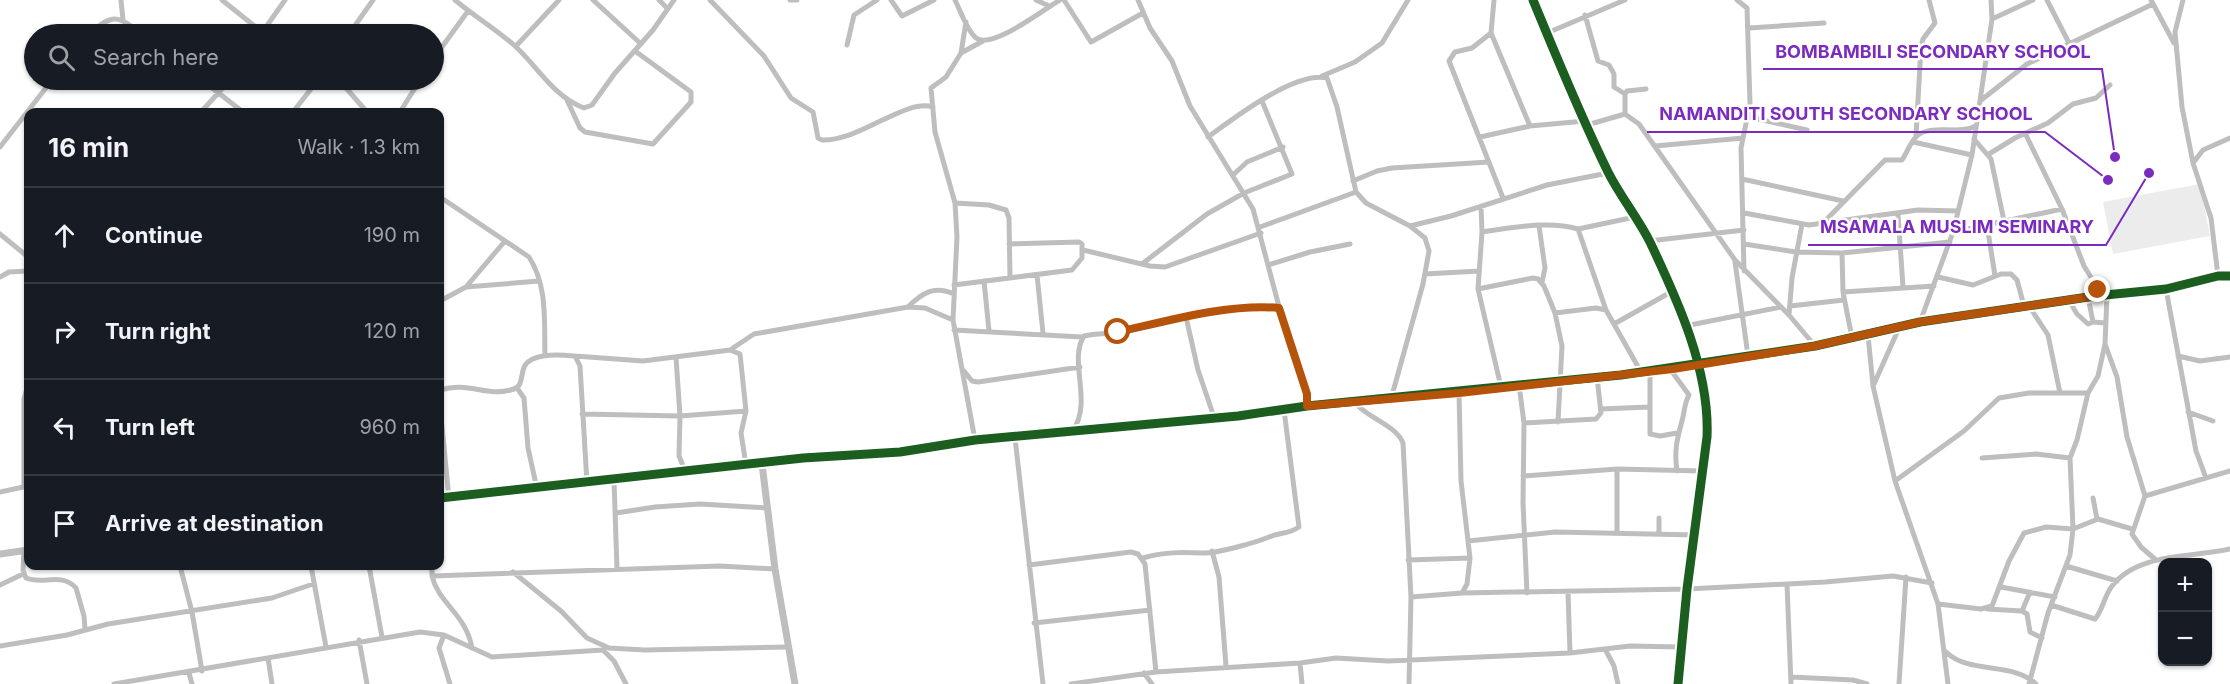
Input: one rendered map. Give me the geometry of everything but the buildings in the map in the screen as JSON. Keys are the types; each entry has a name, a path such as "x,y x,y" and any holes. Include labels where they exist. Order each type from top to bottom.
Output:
{"street":[{"path":"122,0 123,20"},
{"path":"222,0 251,24"},
{"path":"268,24 285,0"},
{"path":"356,24 373,0"},
{"path":"455,0 516,46 544,79 566,99 584,108 592,105 674,0"},
{"path":"516,46 559,0"},
{"path":"593,0 641,44"},
{"path":"659,0 668,9"},
{"path":"710,0 764,56 791,99 813,112 818,138 822,140 867,130 917,104 933,107"},
{"path":"790,0 797,0"},
{"path":"848,45 854,15 877,0"},
{"path":"891,0 902,16 934,0"},
{"path":"956,0 975,37 983,41"},
{"path":"1036,0 1049,6"},
{"path":"961,52 983,41 1002,36 1062,0 1091,42 1143,13"},
{"path":"1138,0 1143,13 1172,61 1179,85 1244,193 1261,230 1279,308 1307,394 1307,406"},
{"path":"1208,136 1262,101 1293,85 1355,63 1382,43 1408,0"},
{"path":"1494,0 1491,33 1530,126"},
{"path":"1533,0 1564,80 1608,173 1649,241 1698,363 1708,414 1696,535 1680,647 1678,684"},
{"path":"1605,0 1608,7"},
{"path":"1547,33 1625,0"},
{"path":"1737,0 1747,8"},
{"path":"1744,271 1742,179 1743,138 1749,117 1747,8 1749,0"},
{"path":"1822,224 1885,160 1902,160 1914,139 1921,47 1923,39 1935,22 1929,0"},
{"path":"1920,322 1950,242 1972,155 1992,19 1992,0"},
{"path":"1992,19 2033,0"},
{"path":"2047,0 2069,43"},
{"path":"2183,0 2177,21 2175,45 2185,127 2193,163 2211,218 2218,276"},
{"path":"1980,101 2016,70 2152,2 2175,45"},
{"path":"444,44 468,11"},
{"path":"1585,15 1598,61 1609,65 1614,74 1614,87 1625,94"},
{"path":"103,24 110,19 123,20 128,24"},
{"path":"966,20 961,52 946,77 931,87 935,132 955,203 957,237 953,320 975,440"},
{"path":"1749,28 1824,23"},
{"path":"1491,33 1472,48 1455,52 1449,62 1503,198"},
{"path":"566,99 580,128 585,132 649,145 659,140 693,96 691,92 635,51"},
{"path":"1320,77 1330,82 1356,192 1366,203 1410,225 1423,236 1429,245 1425,274 1391,399"},
{"path":"1989,154 2025,133 2048,123 2073,104 2096,98 2110,85"},
{"path":"1625,94 1632,90 1646,89"},
{"path":"30,108 44,90"},
{"path":"216,90 238,108"},
{"path":"205,108 222,90"},
{"path":"296,108 310,90"},
{"path":"348,90 364,108"},
{"path":"402,108 414,90"},
{"path":"1625,94 1625,114"},
{"path":"1142,264 1207,214 1244,193 1292,174 1283,147 1262,101"},
{"path":"1480,137 1530,126 1586,123 1625,114 1639,124 1744,271 1789,315 1815,346"},
{"path":"0,147 24,116"},
{"path":"1749,117 1808,130"},
{"path":"1914,139 1926,132 1962,132 1976,126"},
{"path":"1946,652 1958,661 2019,674 2032,683 2051,605 2066,566 2073,529 2070,458 2077,440 2088,393 2098,376 2104,344 2104,295 2084,266 2062,209 2025,133"},
{"path":"1655,146 1743,138"},
{"path":"2193,163 2203,150 2230,138"},
{"path":"1914,139 1972,155"},
{"path":"1974,139 1989,154 2004,221"},
{"path":"1233,175 1247,162 1283,147"},
{"path":"1353,181 1377,171 1392,168 1489,162"},
{"path":"1410,225 1547,185 1608,173"},
{"path":"1742,179 1844,201"},
{"path":"1083,250 1165,267 1356,192"},
{"path":"444,200 529,257 543,297 545,356"},
{"path":"955,203 989,205 1006,210 1009,218 1010,278"},
{"path":"1481,206 1482,232 1478,289 1501,387"},
{"path":"1953,232 2062,209"},
{"path":"1744,213 1802,224 1822,224 1918,210 1958,211"},
{"path":"1898,214 1898,247 1902,287"},
{"path":"1482,232 1539,226 1578,229 1635,217"},
{"path":"1789,315 1796,252 1802,224"},
{"path":"1987,225 1995,276"},
{"path":"1539,226 1545,268 1542,282 1555,313 1563,356 1558,381 1558,422"},
{"path":"1578,229 1606,310 1641,372"},
{"path":"1649,241 1744,230"},
{"path":"0,234 24,254"},
{"path":"444,299 466,287 505,241"},
{"path":"954,285 1072,270 1079,265 1083,250 1082,244 1075,241 1009,244"},
{"path":"1744,244 1796,252 1842,253 1950,242"},
{"path":"1268,265 1310,252 1350,244"},
{"path":"1842,253 1843,292 1852,338"},
{"path":"1735,260 1740,314 1748,356"},
{"path":"0,277 9,272 24,271"},
{"path":"1425,274 1479,271"},
{"path":"1938,277 1973,285 1995,276 2011,274 2017,280 2026,306 2048,335 2060,393"},
{"path":"1037,275 1043,333"},
{"path":"444,498 762,464 900,452 975,440 1015,438 1307,406 1459,393 1670,369 1815,346 1920,322 2068,299 2166,289 2218,276 2230,276"},
{"path":"1478,289 1533,278 1542,282"},
{"path":"466,287 539,281"},
{"path":"984,281 989,331"},
{"path":"1843,292 1934,286"},
{"path":"908,307 928,291 939,289 954,294"},
{"path":"2166,289 2196,451 2206,478"},
{"path":"1614,324 1671,292"},
{"path":"2088,297 2093,322"},
{"path":"2068,299 2083,321 2088,324 2105,323"},
{"path":"1790,306 1844,300"},
{"path":"730,350 754,334 908,307 925,308 953,320"},
{"path":"954,330 1043,333 1082,337 1118,332 1186,317 1257,307 1279,308"},
{"path":"1685,326 1781,307"},
{"path":"1555,313 1596,308 1606,310"},
{"path":"1186,317 1198,370 1214,417"},
{"path":"1874,386 1899,328"},
{"path":"1868,335 1874,386 1895,481 1938,604 1946,652 1948,684"},
{"path":"1073,430 1080,415 1082,337"},
{"path":"743,340 740,354 746,411 741,433 746,466"},
{"path":"2104,344 2117,377 2127,437 2145,496 2132,529 2134,539 2156,560"},
{"path":"517,388 529,361 545,356 575,356 616,361 730,350 740,354"},
{"path":"575,356 580,366 587,483"},
{"path":"2178,356 2200,361 2230,357"},
{"path":"676,357 680,416 679,456 686,473"},
{"path":"963,370 972,381 978,382 1048,370 1080,368"},
{"path":"1670,369 1689,394 1685,400 1683,419 1677,433 1674,450 1677,471"},
{"path":"1650,371 1651,435 1677,433"},
{"path":"1524,423 1596,419 1600,416 1597,377"},
{"path":"1519,385 1524,423 1524,534 1527,592"},
{"path":"444,389 463,386 490,392 517,388"},
{"path":"517,388 524,398 528,448 537,489"},
{"path":"1459,393 1461,481 1470,558 1470,573 1462,593"},
{"path":"1895,481 1964,431 1999,398 2011,394 2088,393"},
{"path":"1354,402 1360,410 1402,440 1411,597 1409,684"},
{"path":"1600,409 1649,407"},
{"path":"1029,565 1131,552 1143,558 1176,552 1212,551 1288,534 1300,526 1284,410"},
{"path":"582,414 680,416 746,411"},
{"path":"2188,412 2213,421"},
{"path":"1015,438 1034,623 1043,684"},
{"path":"444,447 449,498"},
{"path":"1982,458 2036,454 2070,458"},
{"path":"762,464 775,569 795,684"},
{"path":"1523,476 1617,469 1702,471"},
{"path":"1617,469 1617,532"},
{"path":"2145,496 2230,471"},
{"path":"614,480 618,568"},
{"path":"0,492 24,487"},
{"path":"2093,498 2097,519"},
{"path":"616,513 654,507 700,504 767,508"},
{"path":"1659,518 1659,532"},
{"path":"1987,609 1995,601 2009,561 2024,533 2046,527 2073,529 2097,519 2132,529"},
{"path":"1468,541 1524,534 1659,532 1696,535"},
{"path":"2051,605 2095,619 2104,598 2117,581 2156,560 2208,555 2230,549"},
{"path":"0,554 24,550"},
{"path":"1212,551 1219,577 1226,666"},
{"path":"1143,558 1156,672"},
{"path":"1408,560 1470,558"},
{"path":"23,574 24,566"},
{"path":"432,576 618,568 720,566 775,569"},
{"path":"2066,566 2117,581"},
{"path":"181,570 192,612 202,670"},
{"path":"311,570 326,647"},
{"path":"370,570 382,637"},
{"path":"432,570 436,589 467,629 472,648"},
{"path":"513,573 561,611 587,638 609,648 645,650 788,647"},
{"path":"0,585 23,574"},
{"path":"23,574 34,580 55,579 71,582 78,592 85,629"},
{"path":"1411,597 1462,593 1687,589 1906,577 1932,583"},
{"path":"1899,684 1906,577"},
{"path":"0,646 85,629 272,598 304,589 313,584"},
{"path":"1787,584 1791,681 1853,680 1867,684"},
{"path":"2001,587 2055,597"},
{"path":"1568,592 1570,653"},
{"path":"2022,611 2030,592"},
{"path":"1938,604 2022,611 2029,616 2030,632 2042,638"},
{"path":"1034,623 1150,610"},
{"path":"114,684 189,673 359,640 420,632 444,635 492,657 603,650 614,661 626,684"},
{"path":"444,635 439,648 450,684"},
{"path":"359,640 368,684"},
{"path":"1071,684 1144,673 1300,663 1336,658 1408,660 1570,653 1630,646 1680,647"},
{"path":"1605,649 1614,666 1618,684"},
{"path":"268,658 272,684"},
{"path":"1300,663 1302,684"},
{"path":"189,673 192,684"},
{"path":"1144,673 1152,684"}],"shaded area":[{"path":"2200,184 2210,236 2113,254 2103,202"}],"cycle path":[{"path":"1533,0 1598,151 1613,181 1650,242 1671,288 1698,362 1707,412 1707,437 1687,589 1678,684"},
{"path":"444,498 803,458 900,452 975,440 1238,416 1307,406 1621,375 1815,346 1920,322 2095,296 2166,289 2218,276 2230,276"}],"place":[{"name":"BOMBAMBILI SECONDARY SCHOOL","path":"2115,157"},
{"name":"MSAMALA MUSLIM SEMINARY","path":"2149,173"},
{"name":"NAMANDITI SOUTH SECONDARY SCHOOL","path":"2108,180"}],"route":[{"path":"1118,332 1151,323 1250,308 1279,308 1307,394 1307,406 1459,393 1673,369 1698,363 1815,346 1920,322 2102,295 2098,290"}]}
